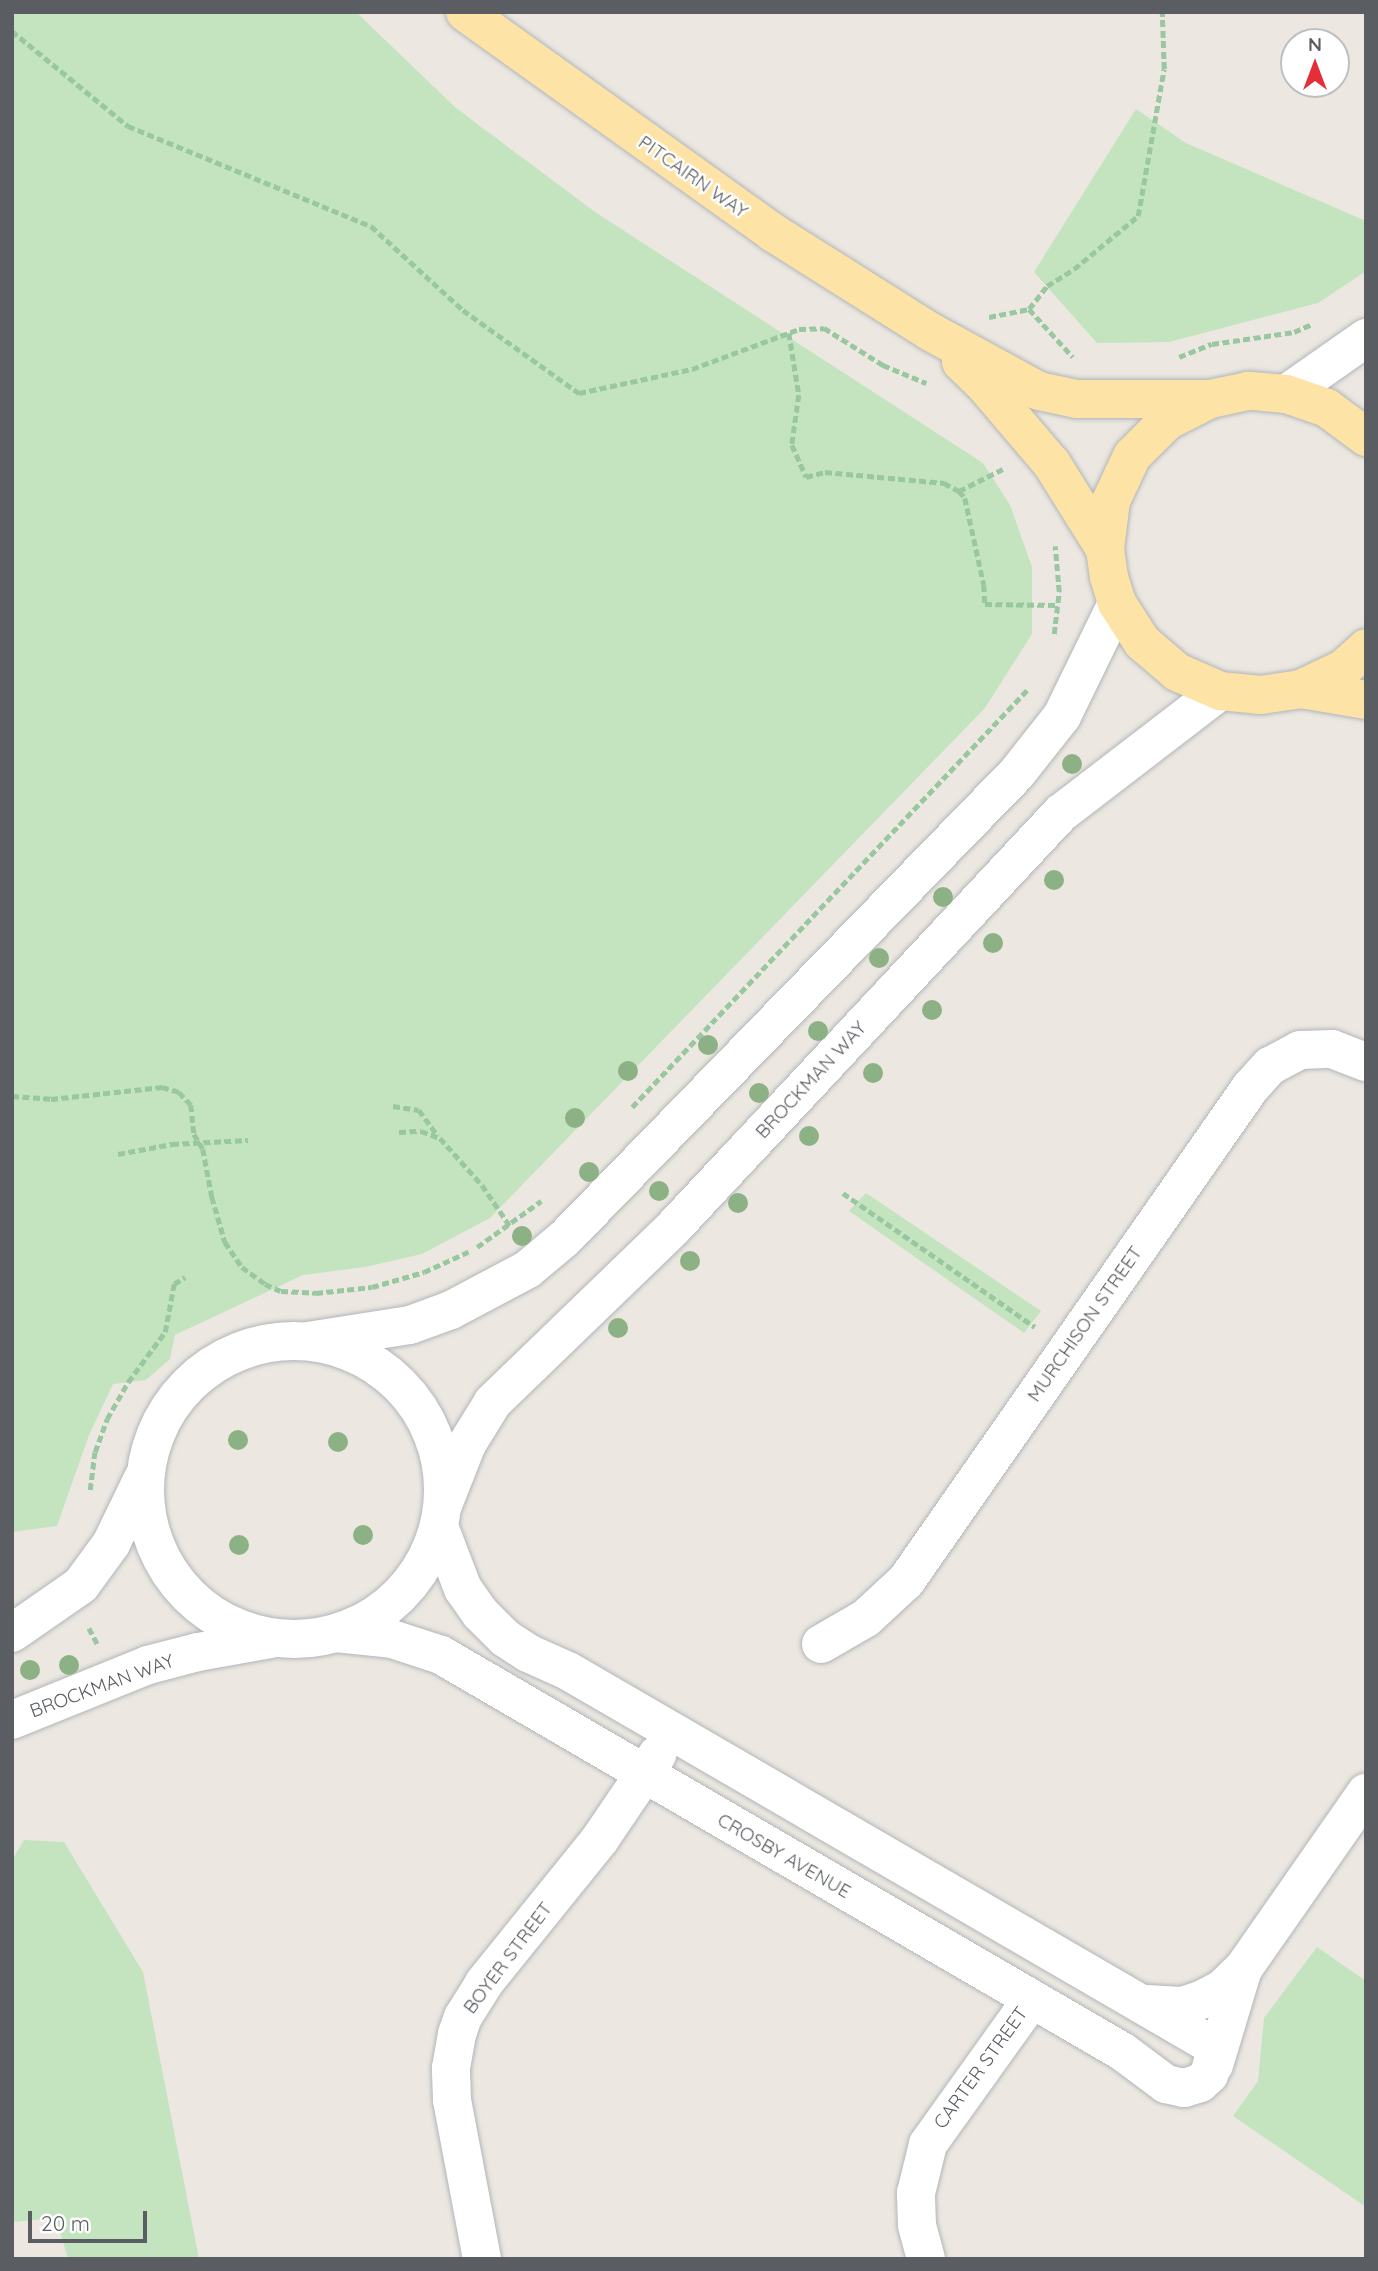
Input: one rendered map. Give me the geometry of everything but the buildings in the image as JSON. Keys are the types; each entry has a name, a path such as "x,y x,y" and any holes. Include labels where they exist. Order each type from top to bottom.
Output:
{"main road":[{"name":"PITCAIRN WAY","path":"465,12 772,232 929,331 1039,391 1077,399 1210,399"},
{"name":"PITCAIRN WAY","path":"929,331 983,383 1052,464 1105,549"},
{"path":"1366,437 1327,408 1286,394 1248,391 1210,399 1167,421 1132,456 1111,500 1105,549 1109,577 1117,603 1142,642 1177,672 1220,691 1261,695 1301,689 1343,669 1366,648"},
{"path":"1301,689 1366,700"}],"street":[{"path":"1286,394 1366,338"},
{"path":"337,1633 306,1639 275,1638 224,1622 195,1602 171,1576 153,1545 145,1510 144,1475 151,1441 177,1395 208,1367 226,1356 266,1343 308,1341 410,1325 450,1310 528,1269 565,1238 1017,773 1062,716 1117,603"},
{"name":"BROCKMAN WAY","path":"337,1633 368,1620 408,1587 427,1559 467,1444 494,1402 673,1228 1061,813 1220,691"},
{"name":"MURCHISON STREET","path":"821,1644 866,1618 906,1581 1250,1088 1270,1066 1290,1054 1321,1048 1343,1052 1366,1062"},
{"path":"308,1341 360,1356 391,1375 416,1402 439,1451 444,1487 441,1516 463,1589 480,1613 505,1638 1146,2004 1210,2043 1215,2053 1214,2065"},
{"path":"12,1633 81,1585 111,1544 144,1475"},
{"name":"CROSBY AVENUE","path":"337,1633 392,1639 440,1655 1123,2052 1173,2087 1184,2088 1200,2083 1214,2065"},
{"name":"BROCKMAN WAY","path":"12,1720 148,1665 198,1652 275,1638"},
{"name":"BOYER STREET","path":"482,2259 452,2100 450,2068 463,2017 484,1983 600,1839 672,1732"},
{"path":"1146,2004 1182,2006 1201,2000 1222,1989 1243,1969 1366,1793"},
{"path":"1214,2065 1243,1969"},
{"name":"CARTER STREET","path":"926,2259 917,2225 916,2193 928,2144 935,2130 1031,2000"}],"path":[{"path":"1078,362 1029,309 1047,286 1074,270 1138,216 1164,69 1162,12"},
{"path":"12,31 128,126 371,226 463,310 579,393 692,369 799,329 824,328 883,365 934,386"},
{"path":"789,333 799,395 792,445 806,477 825,472 944,483 959,491 965,498 984,585 985,604 1058,605"},
{"path":"959,491 1016,463"},
{"path":"1052,642 1058,605 1054,538"},
{"path":"631,1108 1034,682"},
{"path":"12,1096 51,1098 137,1088 171,1089 179,1092 191,1105 194,1134 203,1149 212,1197 225,1242 242,1267 265,1284 281,1291 316,1293 372,1287 447,1263 510,1226 546,1196"},
{"path":"394,1106 419,1110 438,1137 482,1185 510,1226"},
{"path":"399,1132 421,1131 438,1137"},
{"path":"118,1153 198,1141 248,1140"},
{"path":"843,1193 1068,1349"},
{"path":"89,1493 95,1451 107,1419 128,1382 165,1332 174,1284 185,1277"},
{"path":"86,1622 99,1646"}],"green space":[{"path":"12,12 356,12 456,108 595,212 983,463 1010,505 1032,567 1032,634 985,708 490,1218 422,1254 365,1267 303,1275 175,1335 170,1359 146,1380 113,1384 89,1435 57,1526 12,1532"},
{"path":"1136,109 1186,143 1366,221 1366,271 1318,303 1169,342 1097,343 1034,272"},
{"path":"866,1193 1041,1311 1024,1333 849,1211"},
{"path":"24,1840 64,1842 143,1972 199,2259 68,2259 56,2218 12,2222 12,1860"},
{"path":"1317,1947 1366,1981 1366,2207 1233,2116 1258,2081 1264,2018"}]}
